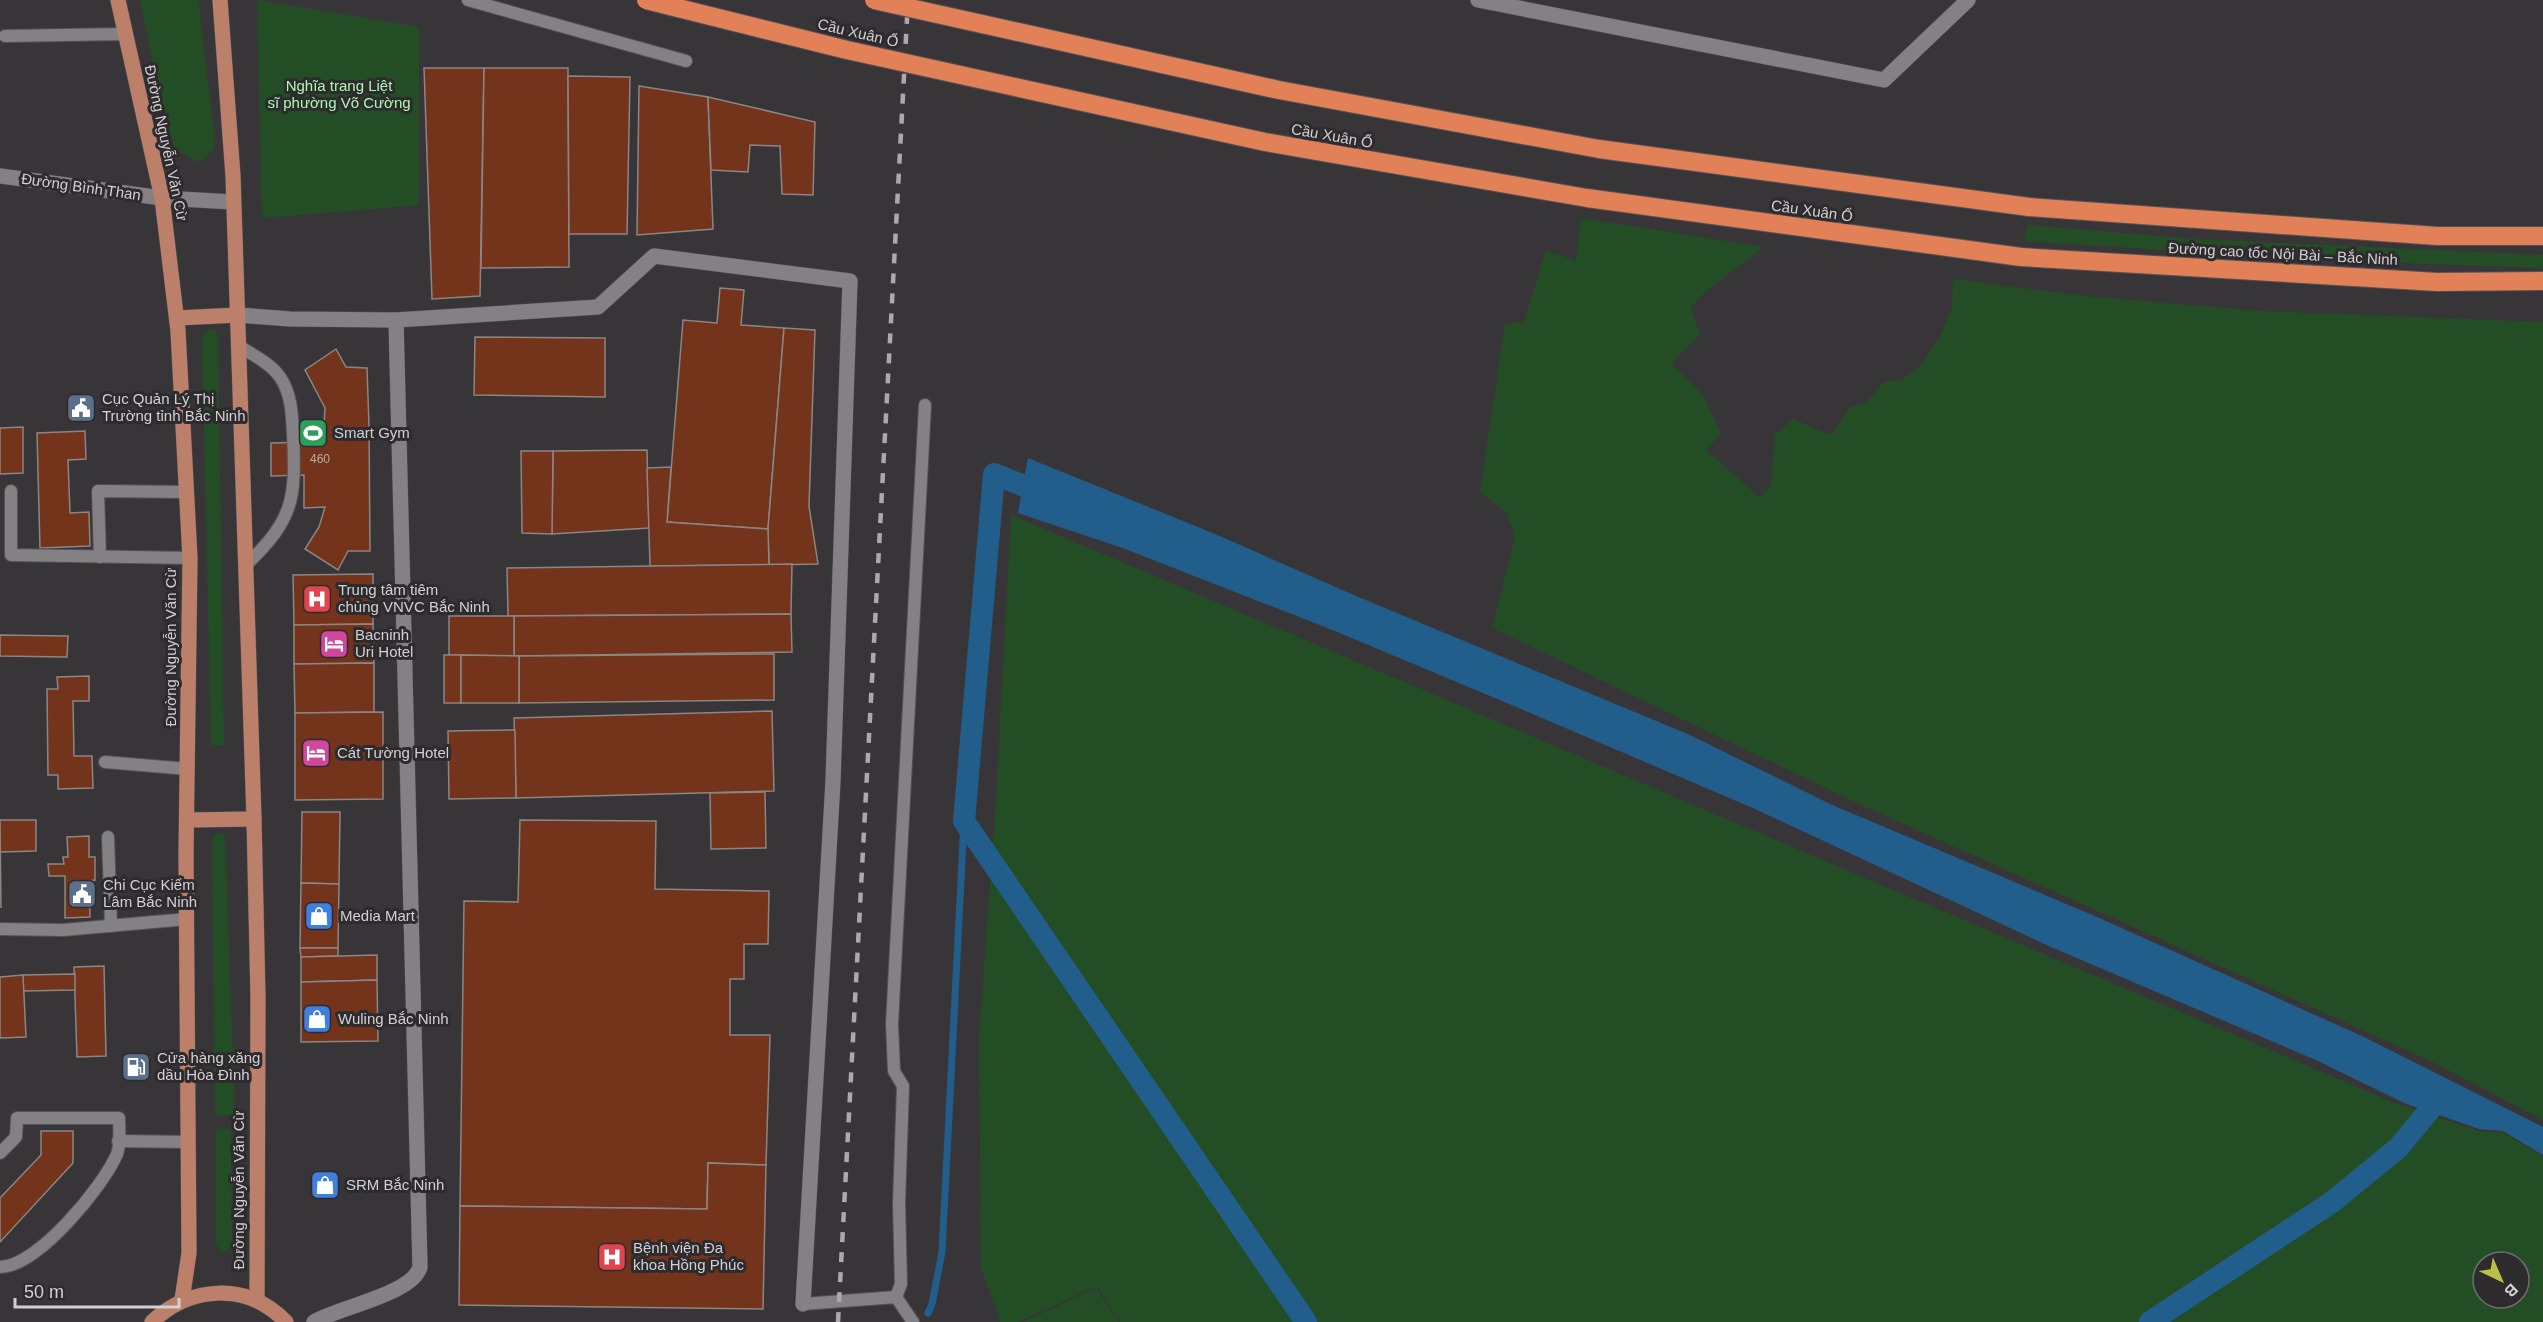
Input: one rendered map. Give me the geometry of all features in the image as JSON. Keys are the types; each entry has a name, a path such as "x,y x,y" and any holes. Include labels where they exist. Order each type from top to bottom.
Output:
{"highway":[{"name":"Cầu Xuân Ổ","path":"646,0 858,52 1265,142 1587,198 2021,257"},
{"name":"Cầu Xuân Ổ","path":"874,0 1268,87 1599,149 2029,207"},
{"name":"Đường cao tốc Nội Bài – Bắc Ninh","path":"2029,207 2437,236 2543,236"},
{"name":"Đường cao tốc Nội Bài – Bắc Ninh","path":"2021,257 2437,282 2543,281"}],"main road":[{"name":"Đường Nguyễn Văn Cừ","path":"118,0 162,198 177,318 187,492 190,558 187,820 189,1253 182,1300"},
{"name":"Đường Nguyễn Văn Cừ","path":"220,0 233,202 247,564 258,997 257,1300"},
{"path":"177,318 238,315"},
{"path":"187,820 254,819"},
{"path":"152,1322 182,1300 219,1292 257,1300 286,1322"}],"street":[{"path":"1478,0 1884,80 1968,0"},
{"name":"Đường Bình Than","path":"0,176 162,198 233,202"},
{"path":"238,315 396,320 598,307 654,256 850,281 833,781 803,1304"},
{"path":"314,1322 329,1313 403,1287 414,1278 420,1267 396,320"}],"lane":[{"path":"468,0 686,61"},
{"path":"5,36 125,34"},
{"path":"239,346 272,367 287,390 291,407 294,459 294,487 287,512 278,530 247,564"},
{"path":"896,1297 901,1284 899,1203 903,1086 894,1071 892,1024 925,405"},
{"path":"100,557 98,491 187,492"},
{"path":"11,492 11,555 190,558"},
{"path":"105,762 188,769"},
{"path":"108,837 111,926"},
{"path":"0,928 63,930 187,919"},
{"path":"0,1153 16,1137 17,1118 119,1118 118,1151 104,1180 78,1212 48,1241 22,1260 8,1267 0,1267"},
{"path":"118,1142 189,1142"},
{"path":"803,1304 896,1297"},
{"path":"896,1297 913,1322"}],"green space":[{"path":"140,0 198,0 215,139 214,148 202,161 195,161 175,148 163,108"},
{"name":"Nghĩa trang Liệt sĩ phường Võ Cường","path":"257,0 419,27 419,205 262,218"},
{"path":"1581,218 1764,247 1705,292 1690,308 1700,334 1671,363 1703,395 1721,433 1706,450 1760,498 1771,485 1775,435 1793,419 1831,435 1850,407 1866,403 1883,382 1901,380 1921,365 1940,336 1952,307 1953,279 2085,296 2259,311 2543,322 2543,1120 2427,1059 1857,803 1492,628 1515,537 1506,512 1480,492 1505,324 1524,322 1546,250 1576,261"},
{"path":"2027,225 2194,239 2543,255 2543,268 2319,260 2025,241"},
{"path":"212,329 217,333 218,338 224,745 211,745 202,338 205,332"},
{"path":"1011,515 2397,1104 2479,1131 2503,1133 2543,1156 2543,1322 1120,1322 1097,1286 1018,1322 1000,1322 981,1267 979,1040 996,801"},
{"path":"214,834 225,836 235,1115 215,1116 212,848"},
{"path":"216,1128 231,1130 232,1248 221,1253 216,1243"},
{"path":"1096,1288 1119,1322 1023,1322"}],"water":[{"path":"1028,458 1215,534 1356,596 1690,735 1830,804 2097,917 2364,1037 2543,1127 2543,1155 2503,1131 2479,1129 2404,1103 2316,1060 2051,947 1755,809 1521,709 1335,631 1120,547 1018,513"}],"building":[{"path":"424,68 484,68 480,296 432,299"},
{"path":"484,68 568,68 569,267 481,268"},
{"path":"568,76 630,77 627,234 569,234"},
{"path":"639,86 708,97 713,229 637,235"},
{"path":"708,97 815,122 813,195 782,194 780,146 750,145 748,172 711,170"},
{"path":"720,288 744,290 741,325 784,328 768,529 667,522 683,320 717,323"},
{"path":"784,328 815,330 809,506 818,564 769,565 768,529"},
{"path":"475,337 605,338 605,397 474,395"},
{"path":"336,349 346,367 367,368 369,426 370,551 348,551 338,570 305,549 319,527 325,507 304,508 304,475 271,476 271,443 305,442 305,427 324,426 325,408 305,370"},
{"path":"23,427 23,473 0,474 0,428"},
{"path":"85,431 86,459 68,460 70,513 89,512 90,546 40,548 37,433"},
{"path":"647,450 649,528 552,534 553,451"},
{"path":"521,451 553,451 552,534 522,533"},
{"path":"671,467 667,522 768,529 769,565 650,566 647,468"},
{"path":"792,564 791,614 508,616 507,568"},
{"name":"Trung tâm tiêm chủng VNVC Bắc Ninh","path":"373,574 373,624 294,625 293,575"},
{"path":"791,614 792,652 514,656 514,616"},
{"path":"449,616 514,616 514,656 449,655"},
{"name":"Bacninh Uri Hotel","path":"373,624 374,663 294,664 294,625"},
{"path":"0,635 68,636 67,657 0,656"},
{"path":"774,654 774,700 519,703 519,656"},
{"path":"444,655 461,655 461,703 444,703"},
{"path":"461,655 519,656 519,703 461,703"},
{"path":"374,663 374,712 295,713 294,664"},
{"path":"89,676 89,701 73,701 74,756 92,756 93,788 58,789 58,775 48,775 47,689 58,689 57,677"},
{"path":"772,711 774,791 516,798 514,718"},
{"path":"383,712 383,799 295,800 295,713"},
{"path":"515,730 516,798 449,799 448,731"},
{"path":"765,792 766,848 711,849 710,793"},
{"path":"302,812 340,812 339,884 301,883"},
{"path":"0,820 36,820 36,851 0,852"},
{"path":"520,820 656,821 655,889 769,891 768,944 744,944 744,979 730,979 730,1035 770,1035 766,1165 708,1163 707,1209 460,1206 464,901 518,902"},
{"path":"89,836 89,857 95,857 95,880 89,881 90,917 65,918 65,876 49,876 48,864 64,864 63,857 68,857 67,837"},
{"path":"301,883 339,884 338,948 300,948"},
{"path":"300,948 338,948 338,956 301,957"},
{"path":"377,955 377,980 301,982 301,957"},
{"path":"104,966 106,1056 77,1057 74,967"},
{"path":"75,974 75,990 23,991 23,975"},
{"path":"23,975 26,1037 0,1038 0,977"},
{"path":"377,980 378,1041 301,1042 301,982"},
{"path":"41,1131 73,1131 73,1163 0,1242 0,1198 41,1155"},
{"name":"Bệnh viện Đa khoa Hồng Phúc","path":"708,1163 766,1165 763,1309 459,1305 460,1206 707,1209"}],"waterway":[{"path":"1052,497 994,474 964,821 1306,1322"},
{"path":"928,1313 932,1304 942,1252 964,821"},
{"path":"2150,1322 2332,1202 2398,1148 2442,1095 2449,1098"}],"railway":[{"path":"838,1322 908,0"}],"place":[{"name":"Cục Quản Lý Thị Trường tỉnh Bắc Ninh","path":"81,408"},
{"name":"Smart Gym","path":"313,433"},
{"name":"Trung tâm tiêm chủng VNVC Bắc Ninh","path":"317,599"},
{"name":"Bacninh Uri Hotel","path":"334,644"},
{"name":"Cát Tường Hotel","path":"316,753"},
{"name":"Chi Cục Kiểm Lâm Bắc Ninh","path":"82,894"},
{"name":"Media Mart","path":"319,916"},
{"name":"Wuling Bắc Ninh","path":"317,1019"},
{"name":"Cửa hàng xăng dầu Hòa Đình","path":"136,1067"},
{"name":"SRM Bắc Ninh","path":"325,1185"},
{"name":"Bệnh viện Đa khoa Hồng Phúc","path":"612,1257"}]}
